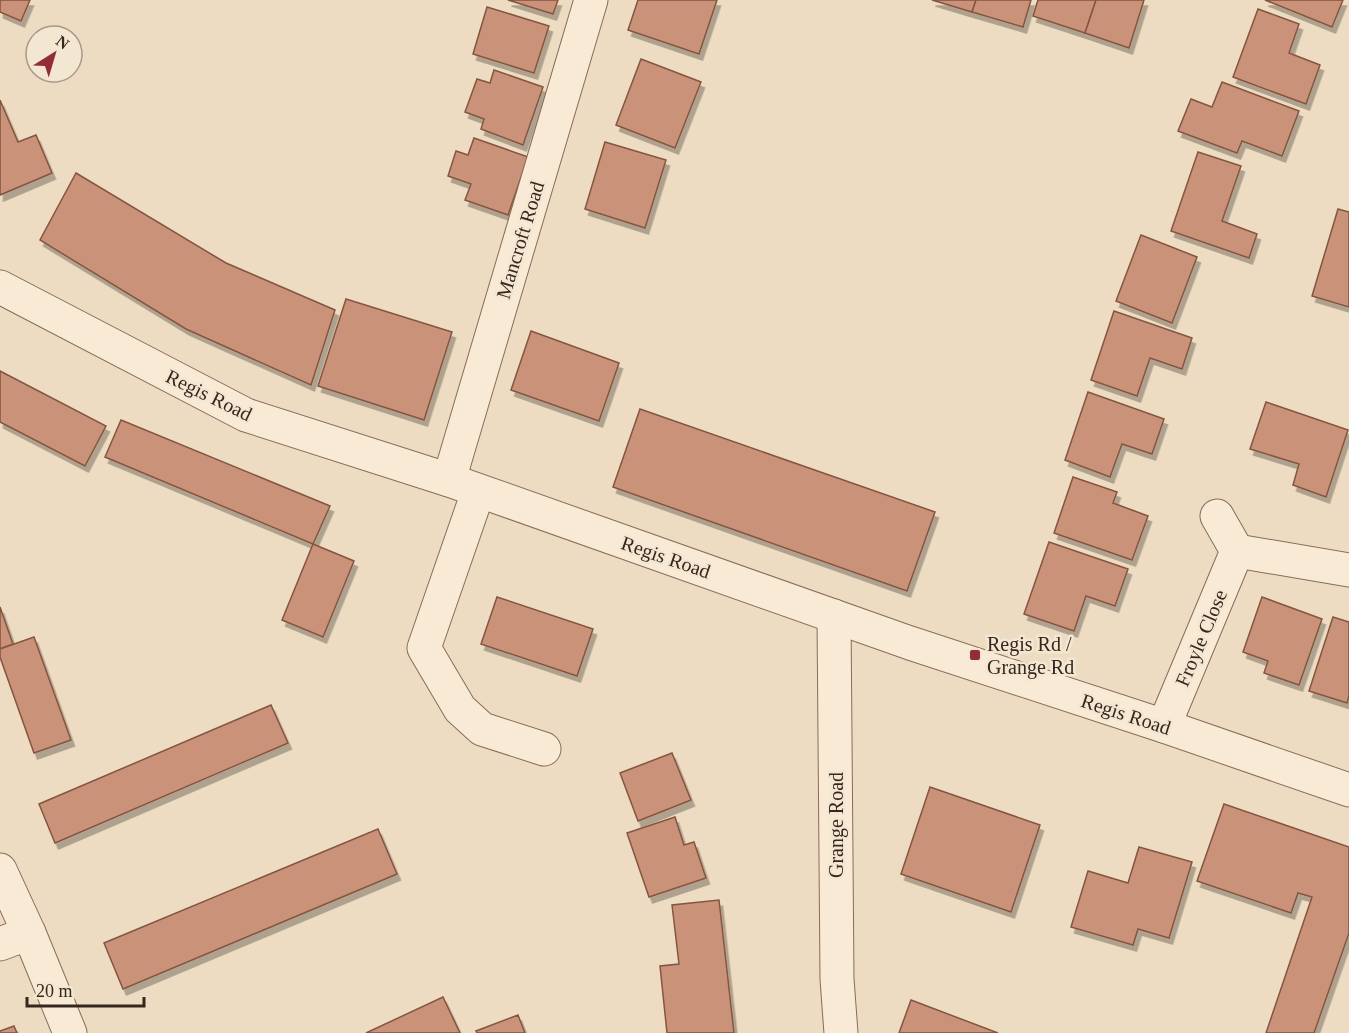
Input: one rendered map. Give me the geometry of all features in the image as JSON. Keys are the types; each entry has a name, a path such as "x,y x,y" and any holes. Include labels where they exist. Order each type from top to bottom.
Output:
{"street":[{"name":"Mancroft Road","path":"544,749 482,729 460,709 424,648 591,0"},
{"name":"Regis Road","path":"0,287 246,415 464,486 910,643 1164,726 1349,790"},
{"path":"1217,516 1238,550 1349,570"},
{"name":"Froyle Close","path":"1164,726 1238,550"},
{"name":"Grange Road","path":"834,616 837,979 842,1033"},
{"path":"0,870 14,938 70,1033"}],"building":[{"path":"0,0 30,0 21,21 0,12"},
{"path":"508,0 558,0 553,14"},
{"path":"638,0 717,0 699,54 628,30"},
{"path":"932,0 976,0 972,12"},
{"path":"976,0 1031,0 1023,27 972,12"},
{"path":"1038,0 1096,0 1085,33 1033,16"},
{"path":"1096,0 1144,0 1129,48 1085,33"},
{"path":"1265,0 1343,0 1332,27"},
{"path":"487,7 549,26 534,73 473,54"},
{"path":"1258,9 1299,24 1289,53 1320,65 1306,104 1233,77"},
{"path":"641,59 701,82 675,148 616,125"},
{"path":"494,70 543,87 523,145 481,129 484,119 465,112 477,79 490,83"},
{"path":"1222,82 1299,111 1282,156 1242,141 1237,153 1178,131 1191,99 1212,107"},
{"path":"0,100 18,142 36,135 52,173 0,195"},
{"path":"474,138 528,157 508,215 465,200 471,184 448,176 456,151 468,155"},
{"path":"605,142 666,160 645,228 585,209"},
{"path":"1198,152 1241,166 1222,221 1257,234 1249,258 1171,231"},
{"path":"76,173 226,263 335,310 311,385 186,329 40,240"},
{"path":"1338,209 1349,212 1349,307 1312,296"},
{"path":"1141,235 1197,257 1172,323 1116,301"},
{"path":"346,299 452,332 424,420 318,386"},
{"path":"1114,311 1192,338 1182,369 1150,358 1137,396 1091,380"},
{"path":"531,331 619,363 599,421 511,390"},
{"path":"0,371 106,426 85,466 0,422"},
{"path":"1088,392 1164,419 1152,454 1122,444 1110,477 1065,460"},
{"path":"1266,402 1348,430 1326,497 1293,485 1299,464 1250,449"},
{"path":"640,409 935,512 907,591 613,487"},
{"path":"121,420 330,506 313,544 105,457"},
{"path":"1073,477 1117,492 1113,503 1148,516 1132,560 1054,533"},
{"path":"1049,542 1128,569 1115,606 1086,596 1074,631 1024,614"},
{"path":"313,544 354,561 323,637 282,620"},
{"path":"497,597 593,629 577,676 481,644"},
{"path":"1262,597 1322,619 1299,685 1264,673 1268,661 1243,652"},
{"path":"0,607 13,644 0,649"},
{"path":"1333,617 1349,622 1349,696 1347,703 1309,691"},
{"path":"34,637 71,740 34,753 0,657 0,649"},
{"path":"271,705 288,743 55,843 39,804"},
{"path":"672,753 691,800 638,821 620,773"},
{"path":"930,787 1040,825 1011,912 901,874"},
{"path":"1224,804 1349,847 1349,933 1314,1033 1266,1033 1312,897 1298,893 1291,913 1197,881"},
{"path":"675,817 684,845 694,842 706,878 649,897 627,833"},
{"path":"378,829 397,874 123,989 104,943"},
{"path":"1139,847 1192,862 1169,938 1138,929 1133,945 1071,927 1088,871 1128,883"},
{"path":"719,900 734,1033 667,1033 660,966 679,964 672,905"},
{"path":"443,997 460,1033 366,1033"},
{"path":"911,1000 998,1033 899,1033"},
{"path":"518,1015 525,1033 477,1033 476,1031"},
{"path":"14,1026 17,1033 0,1033 0,1031"}],"place":[{"name":"Regis Rd / Grange Rd","path":"975,655"}]}
